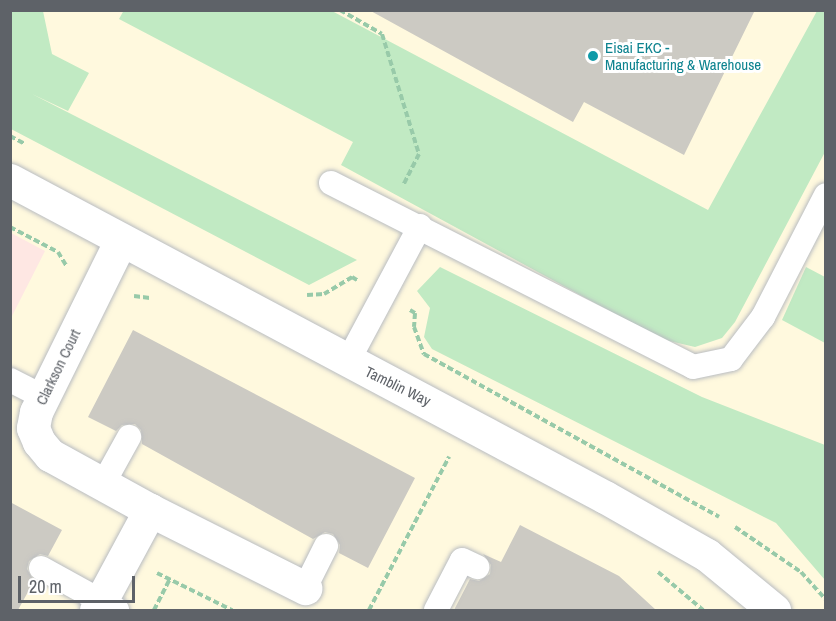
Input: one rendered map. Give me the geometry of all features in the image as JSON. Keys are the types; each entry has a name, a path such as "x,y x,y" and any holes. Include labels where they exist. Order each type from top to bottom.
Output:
{"street":[{"name":"Tamblin Way","path":"10,180 348,361 435,404 707,555 774,610"},
{"name":"Clarkson Court","path":"121,240 42,396 33,428 39,442 50,455 150,510 305,588"},
{"path":"104,607 124,556 150,510"}],"lane":[{"path":"331,183 391,211 693,367 731,359 763,317 825,195"},
{"path":"348,361 420,226"},
{"path":"10,380 42,396"},
{"path":"103,484 129,437"},
{"path":"305,588 326,546"},
{"path":"436,610 462,560 477,567"},
{"path":"41,568 104,607"}],"path":[{"path":"340,10 382,34 419,154 391,211"},
{"path":"10,136 32,147"},
{"path":"10,227 58,252 72,269"},
{"path":"294,290 305,295 324,294 352,277"},
{"path":"369,610 449,457"},
{"path":"124,556 232,610"},
{"path":"154,610 170,579"}],"shaded area":[{"path":"11,11 825,11 825,610 11,610"},
{"path":"11,233 45,251 11,318"}],"green space":[{"path":"124,10 332,11 708,210 817,11 825,11 825,152 735,322 722,338 695,347 661,339 341,165 353,142 119,19"},
{"path":"10,11 43,11 52,54 89,73 68,111 32,94 357,260 309,285 11,129"},
{"path":"440,267 702,397 825,445 825,580 776,523 432,349 424,337 430,308 417,291"},
{"path":"806,267 825,277 825,343 782,320"}],"building":[{"name":"Eisai EKC - Manufacturing & Warehouse","path":"369,10 755,10 684,155 584,102 573,122"},
{"path":"133,330 415,478 368,568 339,553 340,545 333,534 325,532 313,539 142,444 141,430 135,424 122,425 116,431 88,417"},
{"path":"10,502 62,530 48,556 40,554 29,561 27,569 34,581 18,610 10,610"},
{"path":"520,525 619,576 656,610 454,610 470,579 479,581 490,574 491,565 483,554 501,562"}],"place":[{"name":"Eisai EKC - Manufacturing & Warehouse","path":"593,56"}]}
